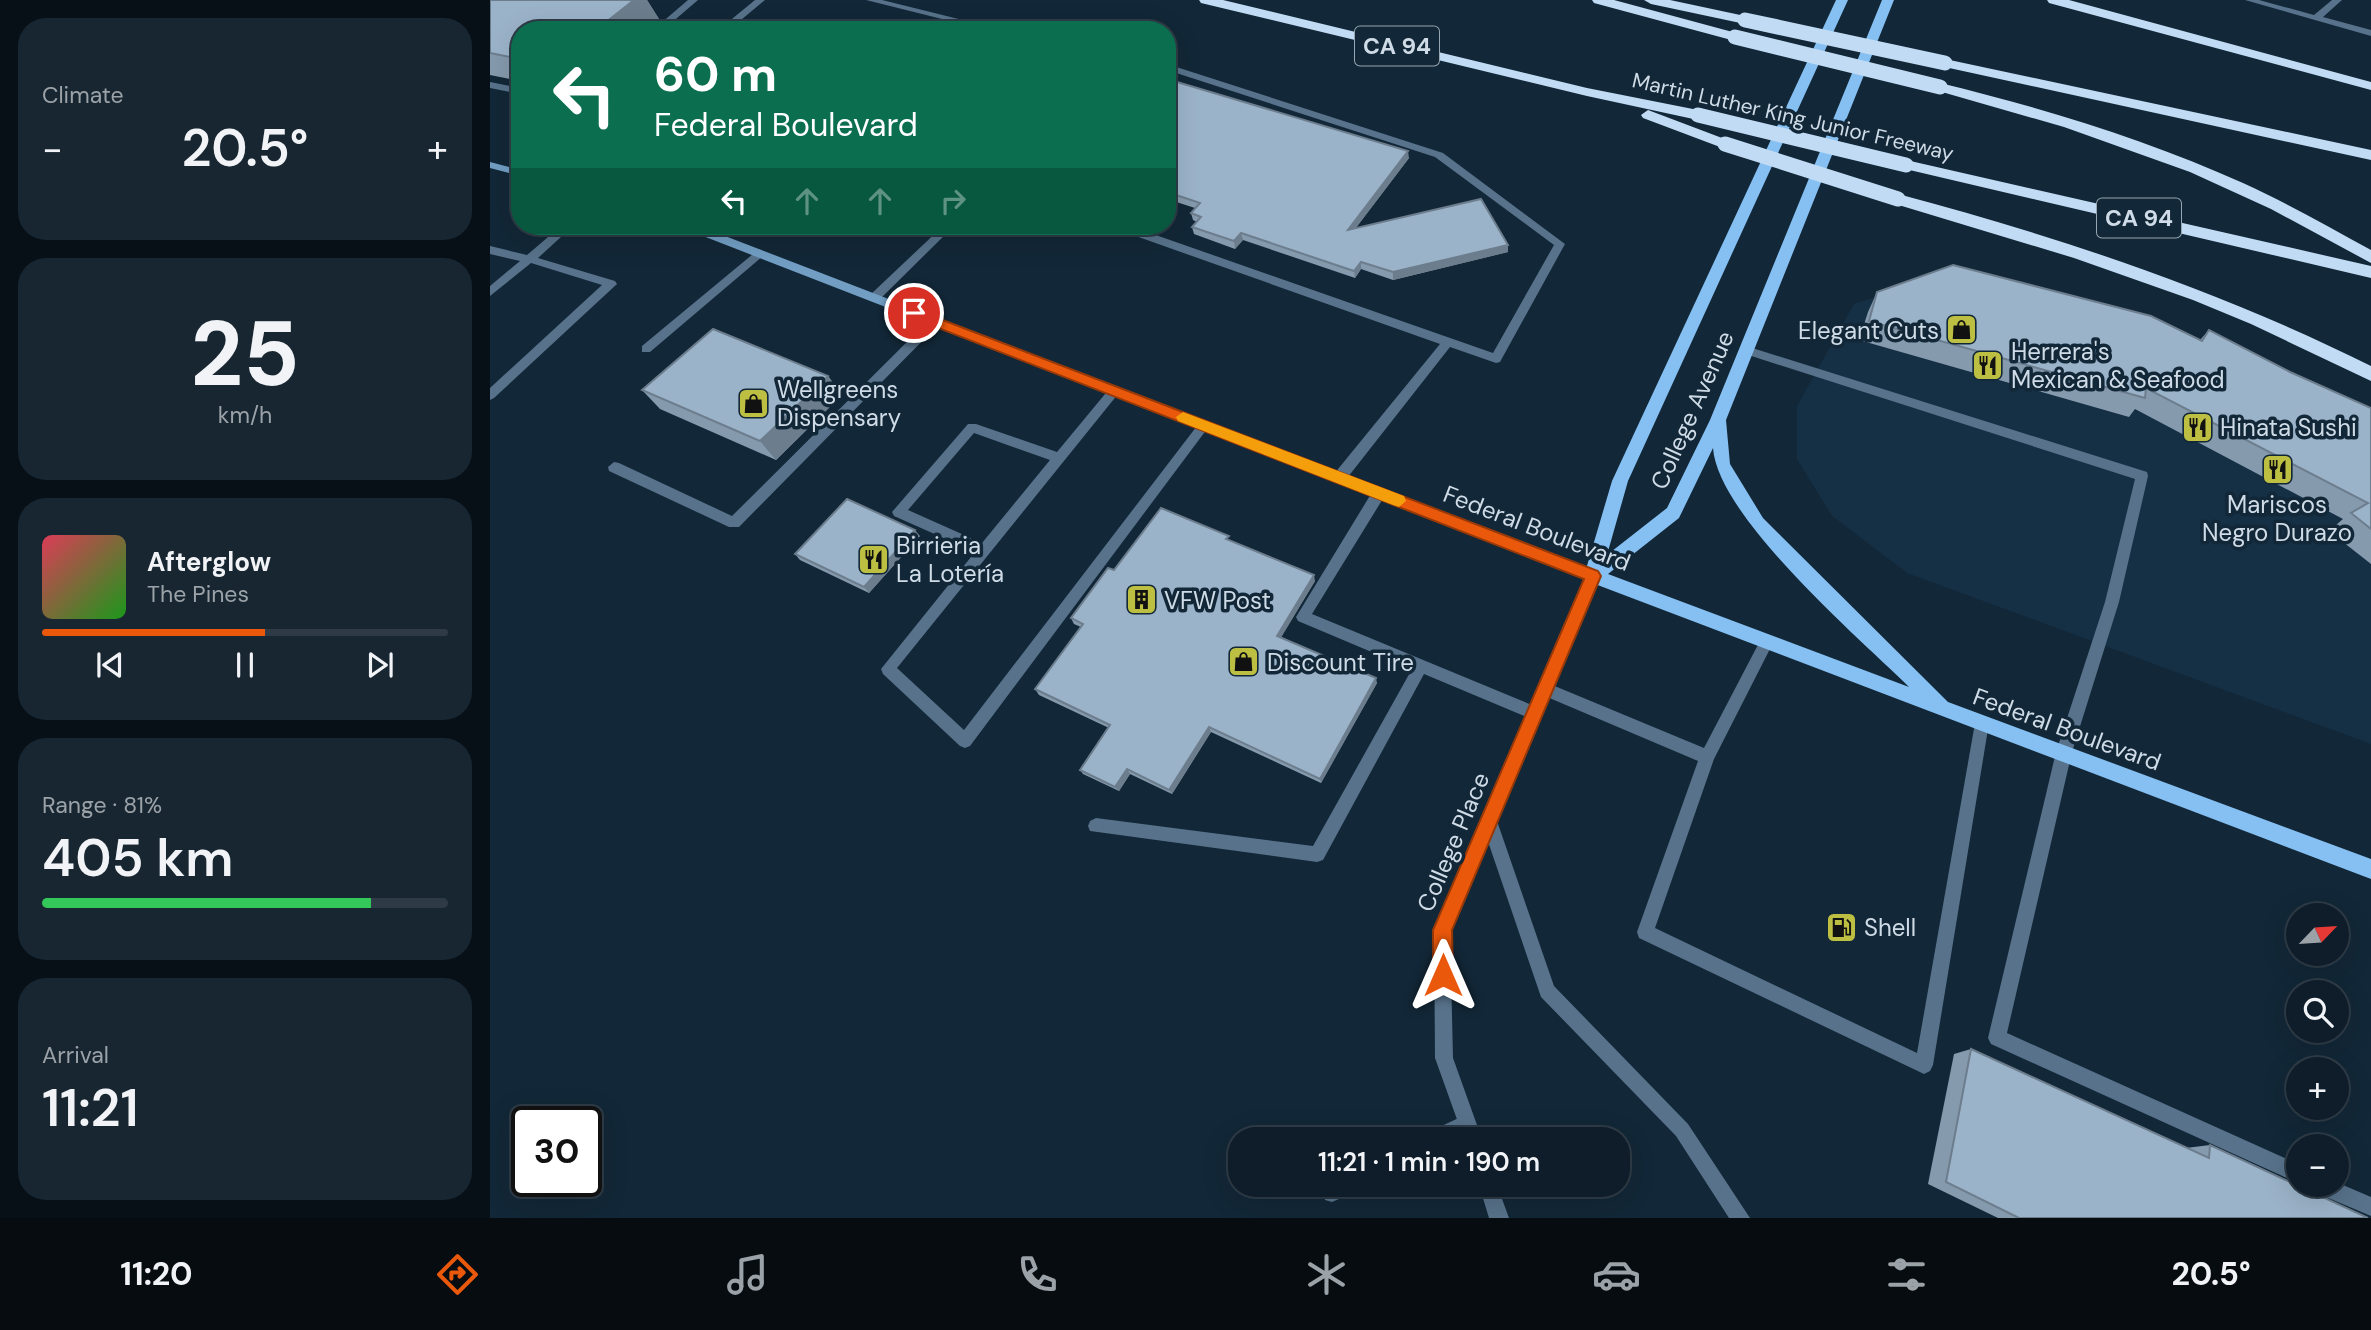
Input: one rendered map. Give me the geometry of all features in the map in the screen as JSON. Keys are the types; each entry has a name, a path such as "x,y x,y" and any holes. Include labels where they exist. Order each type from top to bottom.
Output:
{"highway":[{"name":"Martin Luther King Junior Freeway","path":"1206,0 1587,92 1698,114 1906,165 2371,272"},
{"path":"1599,0 1735,37 1940,86 2085,128 2152,152 2278,206 2371,257"},
{"path":"1651,0 2371,155"},
{"path":"2054,0 2371,86"},
{"path":"1587,92 1725,144 2152,277 2245,312 2371,374"}],"main road":[{"name":"College Avenue","path":"1593,576 1620,481 1842,0"},
{"name":"College Avenue","path":"1593,576 1673,513 1718,420 1888,0"},
{"path":"490,166 511,171"},
{"name":"Federal Boulevard","path":"711,235 1766,643 2064,752 2371,869"},
{"path":"1718,420 1723,465 1757,523 1840,609 1944,710"}],"street":[{"path":"667,21 694,0"},
{"path":"735,21 761,0"},
{"path":"870,0 960,21"},
{"path":"2249,0 2371,33"},
{"path":"2316,18 2338,0"},
{"path":"1145,235 1496,359 1560,243 1439,155 1176,70"},
{"path":"490,85 511,89"},
{"path":"490,292 557,235"},
{"path":"874,298 940,235"},
{"path":"490,250 611,284 490,395"},
{"path":"646,349 758,253"},
{"path":"614,467 734,523 935,321"},
{"path":"1339,478 1448,342"},
{"path":"1746,350 2142,476 2112,602 2064,752 1997,1038 2286,1169"},
{"path":"1114,391 888,669 965,741 1205,425"},
{"path":"984,550 899,512 972,427 1059,458"},
{"path":"1379,493 1303,617 1535,713"},
{"name":"College Place","path":"1469,1127 1444,1058 1443,930 1593,576"},
{"path":"1766,643 1707,757 1645,932 1924,1065 1982,723"},
{"path":"1096,826 1317,854 1421,666"},
{"path":"1545,689 1707,757"},
{"path":"1489,821 1547,991 1682,1130 1740,1218"},
{"path":"1492,1197 1499,1218"},
{"path":"2348,1197 2371,1207"}],"shaded area":[{"path":"1937,276 2371,431 2371,744 1907,573 1832,516 1797,459 1797,406 1854,304"}],"building":[{"path":"490,0 634,0 607,21 511,21 511,57 490,53"},
{"path":"1176,82 1408,151 1348,230 1481,199 1508,245 1393,272 1361,262 1354,271 1241,233 1234,241 1192,227 1201,217 1191,213 1200,203 1176,195"},
{"path":"1953,265 2151,316 2202,341 2209,330 2290,372 2371,408 2371,529 2351,513 2368,503 2146,388 2145,398 1869,321 1877,292"},
{"name":"Wellgreens Dispensary","path":"713,329 828,376 760,441 642,390"},
{"path":"847,499 915,530 864,587 795,554"},
{"name":"Discount Tire","path":"1161,508 1229,536 1226,539 1314,575 1277,636 1376,678 1320,779 1209,727 1169,790 1127,769 1115,787 1080,770 1110,725 1035,689 1083,624 1071,618 1108,568 1114,570"},
{"path":"1971,1049 2209,1158 2210,1145 2286,1180 2286,1197 2323,1197 2368,1218 2019,1218 1946,1182"}],"slow traffic":[{"path":"1183,417 1399,501"}],"place":[{"name":"Elegant Cuts","path":"1962,330"},
{"name":"Herrera's Mexican & Seafood","path":"1988,365"},
{"name":"Wellgreens Dispensary","path":"754,403"},
{"name":"Hinata Sushi","path":"2197,427"},
{"name":"Mariscos Negro Durazo","path":"2277,470"},
{"name":"Birrieria La Lotería","path":"873,559"},
{"name":"VFW Post","path":"1141,600"},
{"name":"Discount Tire","path":"1244,662"},
{"name":"Shell","path":"1841,927"}],"route":[{"path":"914,313 1593,576 1443,930 1443,975"}]}
